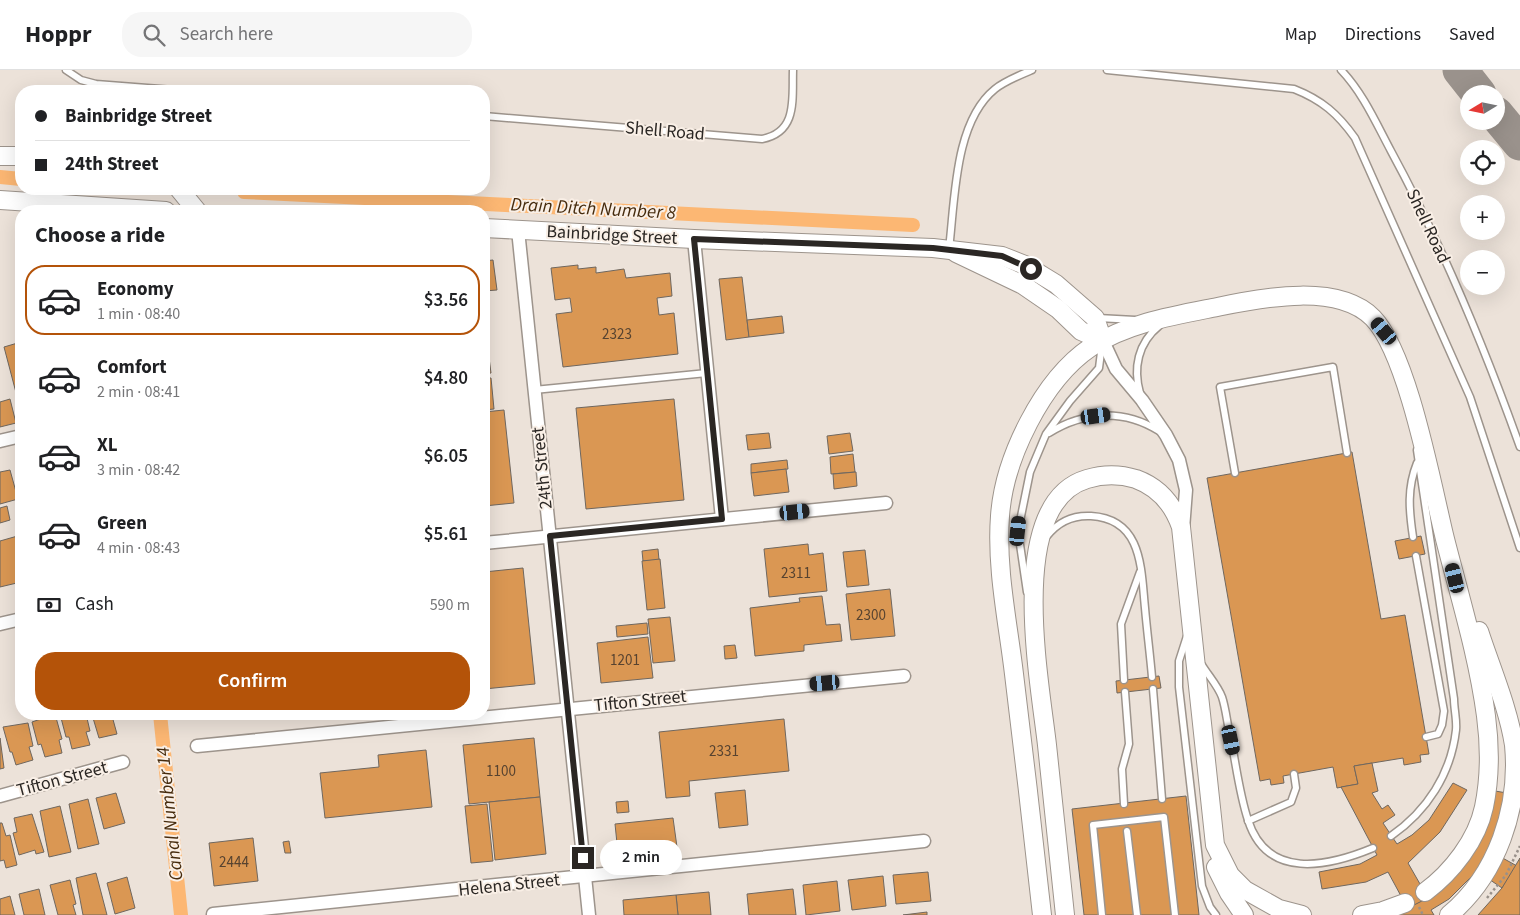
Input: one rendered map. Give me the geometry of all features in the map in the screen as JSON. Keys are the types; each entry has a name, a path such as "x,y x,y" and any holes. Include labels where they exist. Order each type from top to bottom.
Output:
{"main road":[{"path":"0,156 15,156"},
{"path":"184,195 192,205"},
{"path":"0,200 48,205"},
{"name":"Bainbridge Street","path":"490,228 949,250 1002,256 1031,269 1056,284 1095,318 1103,341"},
{"name":"Bainbridge Street","path":"949,250 1022,285 1058,310 1081,331 1103,341"},
{"path":"1042,915 1001,566 1001,504 1012,459 1039,404 1072,363 1103,341 1151,321 1292,295 1319,296 1349,304 1370,314 1384,331 1399,363 1416,422 1422,465 1478,670 1486,716 1488,768 1484,806 1474,832 1453,865 1425,892"},
{"path":"1422,465 1512,733 1516,760 1514,803 1508,828 1498,852 1469,897 1449,915"},
{"path":"1065,915 1033,630 1033,596 1046,520 1055,500 1078,482 1104,475 1132,478 1155,488 1177,517 1182,535 1192,620 1215,845 1230,875 1255,896 1279,909 1302,915"},
{"path":"1209,793 1211,839 1215,865 1229,893 1244,915"},
{"path":"1362,915 1383,911 1405,903"}],"street":[{"name":"24th Street","path":"518,230 589,915"},
{"path":"694,239 722,519"},
{"path":"1103,341 1116,369 1142,400 1166,435 1179,460 1184,478 1186,508 1182,535"},
{"path":"0,441 15,437"},
{"path":"490,542 886,503"},
{"path":"0,624 15,620"},
{"name":"Tifton Street","path":"490,716 904,676"},
{"name":"Tifton Street","path":"198,746 450,720"},
{"name":"Tifton Street","path":"0,796 123,762"},
{"name":"Helena Street","path":"213,914 924,841"}],"lane":[{"path":"66,70 81,80 109,85"},
{"name":"Shell Road","path":"490,116 762,139 777,134 786,126 790,116 793,70"},
{"path":"949,250 964,137 972,118 985,98 995,89 1032,70"},
{"path":"1107,70 1294,89 1315,97 1343,120 1355,138 1470,397 1520,548"},
{"name":"Shell Road","path":"1341,70 1361,96 1403,172 1442,254 1478,336 1520,447"},
{"path":"1022,285 1031,269"},
{"path":"1142,400 1137,374 1142,346 1152,331 1177,315"},
{"path":"1095,318 1151,321"},
{"path":"1033,630 1018,531 1030,472 1046,434 1070,401 1099,368 1103,341"},
{"path":"1235,473 1220,387 1298,373 1333,367 1347,453"},
{"path":"534,390 707,373"},
{"path":"1046,434 1065,423 1106,415 1126,416 1144,422 1166,435"},
{"path":"1413,537 1410,517 1410,481 1422,465"},
{"path":"1392,836 1423,808 1441,783 1456,729 1454,699 1422,465"},
{"path":"1039,553 1045,539 1060,524 1070,519 1094,516 1116,524 1126,531 1138,549 1142,564 1152,677"},
{"path":"1416,556 1444,711 1442,726 1438,734 1426,736"},
{"path":"1124,680 1121,624 1125,608 1137,585 1142,564"},
{"path":"1192,620 1179,661 1179,687 1202,886 1210,907 1216,915"},
{"path":"1196,656 1222,697 1248,821 1259,844 1273,856 1289,863 1312,863 1349,858 1373,848"},
{"path":"1153,689 1162,799"},
{"path":"1124,804 1122,769 1129,744 1125,692"},
{"path":"1248,821 1291,802 1296,788 1294,774"},
{"path":"1102,915 1093,825 1164,817 1175,915"},
{"path":"1127,831 1137,915"}],"building":[{"path":"490,260 493,260 497,290 490,291"},
{"path":"578,265 578,269 596,267 596,273 624,269 626,278 670,273 672,296 657,298 659,315 674,313 678,354 563,367 556,314 572,312 570,298 555,300 551,268"},
{"path":"742,277 749,337 726,340 719,279"},
{"path":"782,316 784,333 749,337 747,320"},
{"path":"15,344 15,389 4,347"},
{"path":"490,378 491,378 494,409 490,409"},
{"path":"10,399 15,423 0,427 0,402"},
{"path":"674,399 684,500 586,509 576,408"},
{"path":"504,410 514,503 490,505 490,411"},
{"path":"769,433 771,448 748,450 746,435"},
{"path":"850,433 853,451 829,454 827,436"},
{"path":"1352,452 1381,619 1405,615 1429,754 1420,755 1421,762 1404,765 1403,758 1354,766 1358,784 1337,788 1333,767 1283,776 1284,783 1271,785 1270,779 1260,781 1207,478"},
{"path":"853,454 855,472 831,474 830,457"},
{"path":"787,460 788,469 751,473 751,464"},
{"path":"786,469 789,492 754,496 751,473"},
{"path":"10,470 15,488 15,500 0,504 0,472"},
{"path":"856,472 857,486 834,489 833,474"},
{"path":"7,506 10,520 0,523 0,508"},
{"path":"1421,536 1425,554 1399,559 1395,541"},
{"path":"15,537 15,583 0,587 0,541"},
{"path":"808,544 809,555 823,553 827,591 769,597 764,549"},
{"path":"658,549 659,560 643,561 642,551"},
{"path":"865,550 869,585 847,587 843,552"},
{"path":"660,559 665,608 647,610 642,561"},
{"path":"523,568 535,684 490,688 490,571"},
{"path":"890,589 895,636 851,640 846,594"},
{"path":"822,596 826,625 840,624 842,641 804,645 804,651 755,656 750,608 800,602 799,598"},
{"path":"670,617 675,661 653,663 648,619"},
{"path":"647,623 648,634 617,637 616,626"},
{"path":"648,637 653,678 601,683 597,643"},
{"path":"735,645 737,658 725,659 724,646"},
{"path":"1159,676 1161,688 1117,693 1116,681"},
{"path":"784,719 789,771 689,781 690,796 666,798 659,732"},
{"path":"38,720 57,720 62,739 59,740 62,753 45,757 41,744 38,745 32,722"},
{"path":"62,720 87,720 90,731 86,732 90,745 72,749 69,737 66,737"},
{"path":"94,720 113,720 117,734 99,738"},
{"path":"28,723 33,746 29,747 33,760 16,765 3,727"},
{"path":"0,738 4,768 0,769"},
{"path":"534,738 540,797 469,804 463,745"},
{"path":"426,750 432,807 325,818 320,773 379,767 378,755"},
{"path":"1372,763 1378,791 1372,793 1382,809 1388,805 1395,815 1383,823 1397,844 1412,835 1429,820 1453,783 1467,790 1440,832 1408,863 1428,898 1408,909 1388,872 1366,882 1322,889 1319,872 1360,864 1377,855 1341,787 1358,784 1354,766"},
{"path":"745,790 748,825 719,828 715,793"},
{"path":"1495,791 1507,793 1490,851 1517,866 1502,888 1477,871 1449,899 1431,910 1434,915 1394,915 1428,898"},
{"path":"116,793 125,823 104,829 96,798"},
{"path":"1186,796 1199,915 1084,915 1072,809"},
{"path":"540,797 546,854 495,860 489,802"},
{"path":"88,799 99,844 78,849 69,804"},
{"path":"628,801 629,812 617,813 616,802"},
{"path":"487,804 493,861 471,863 465,806"},
{"path":"60,806 71,852 49,857 40,811"},
{"path":"32,814 44,852 36,854 35,850 19,855 13,833 17,832 14,818"},
{"path":"673,818 677,847 618,853 615,824"},
{"path":"0,823 2,823 6,836 10,835 17,865 6,868 4,860 0,861"},
{"path":"253,838 258,881 214,886 209,843"},
{"path":"289,841 291,853 285,853 283,842"},
{"path":"1520,858 1520,915 1478,915 1502,888"},
{"path":"928,872 931,901 896,904 893,875"},
{"path":"96,873 107,915 83,915 76,878"},
{"path":"883,876 886,906 852,910 848,880"},
{"path":"127,877 135,908 115,914 107,883"},
{"path":"70,880 76,904 73,905 76,915 58,915 50,885"},
{"path":"837,881 840,911 806,915 803,885"},
{"path":"39,889 45,915 24,915 19,894"},
{"path":"793,889 796,915 749,915 747,894"},
{"path":"709,892 711,915 678,915 676,895"},
{"path":"676,895 678,915 624,915 623,900"},
{"path":"10,896 15,915 0,915 0,899"},
{"path":"927,912 927,915 903,915"}],"waterway":[{"name":"Drain Ditch Number 8","path":"0,177 15,178"},
{"name":"Drain Ditch Number 8","path":"305,195 913,225"},
{"name":"Canal Number 14","path":"161,720 181,915"}],"taxiway":[{"path":"1460,70 1472,85"},
{"path":"1505,125 1520,143"}],"route":[{"path":"583,858 550,536 722,519 694,239 933,248 978,252 1002,256 1031,269"}]}
